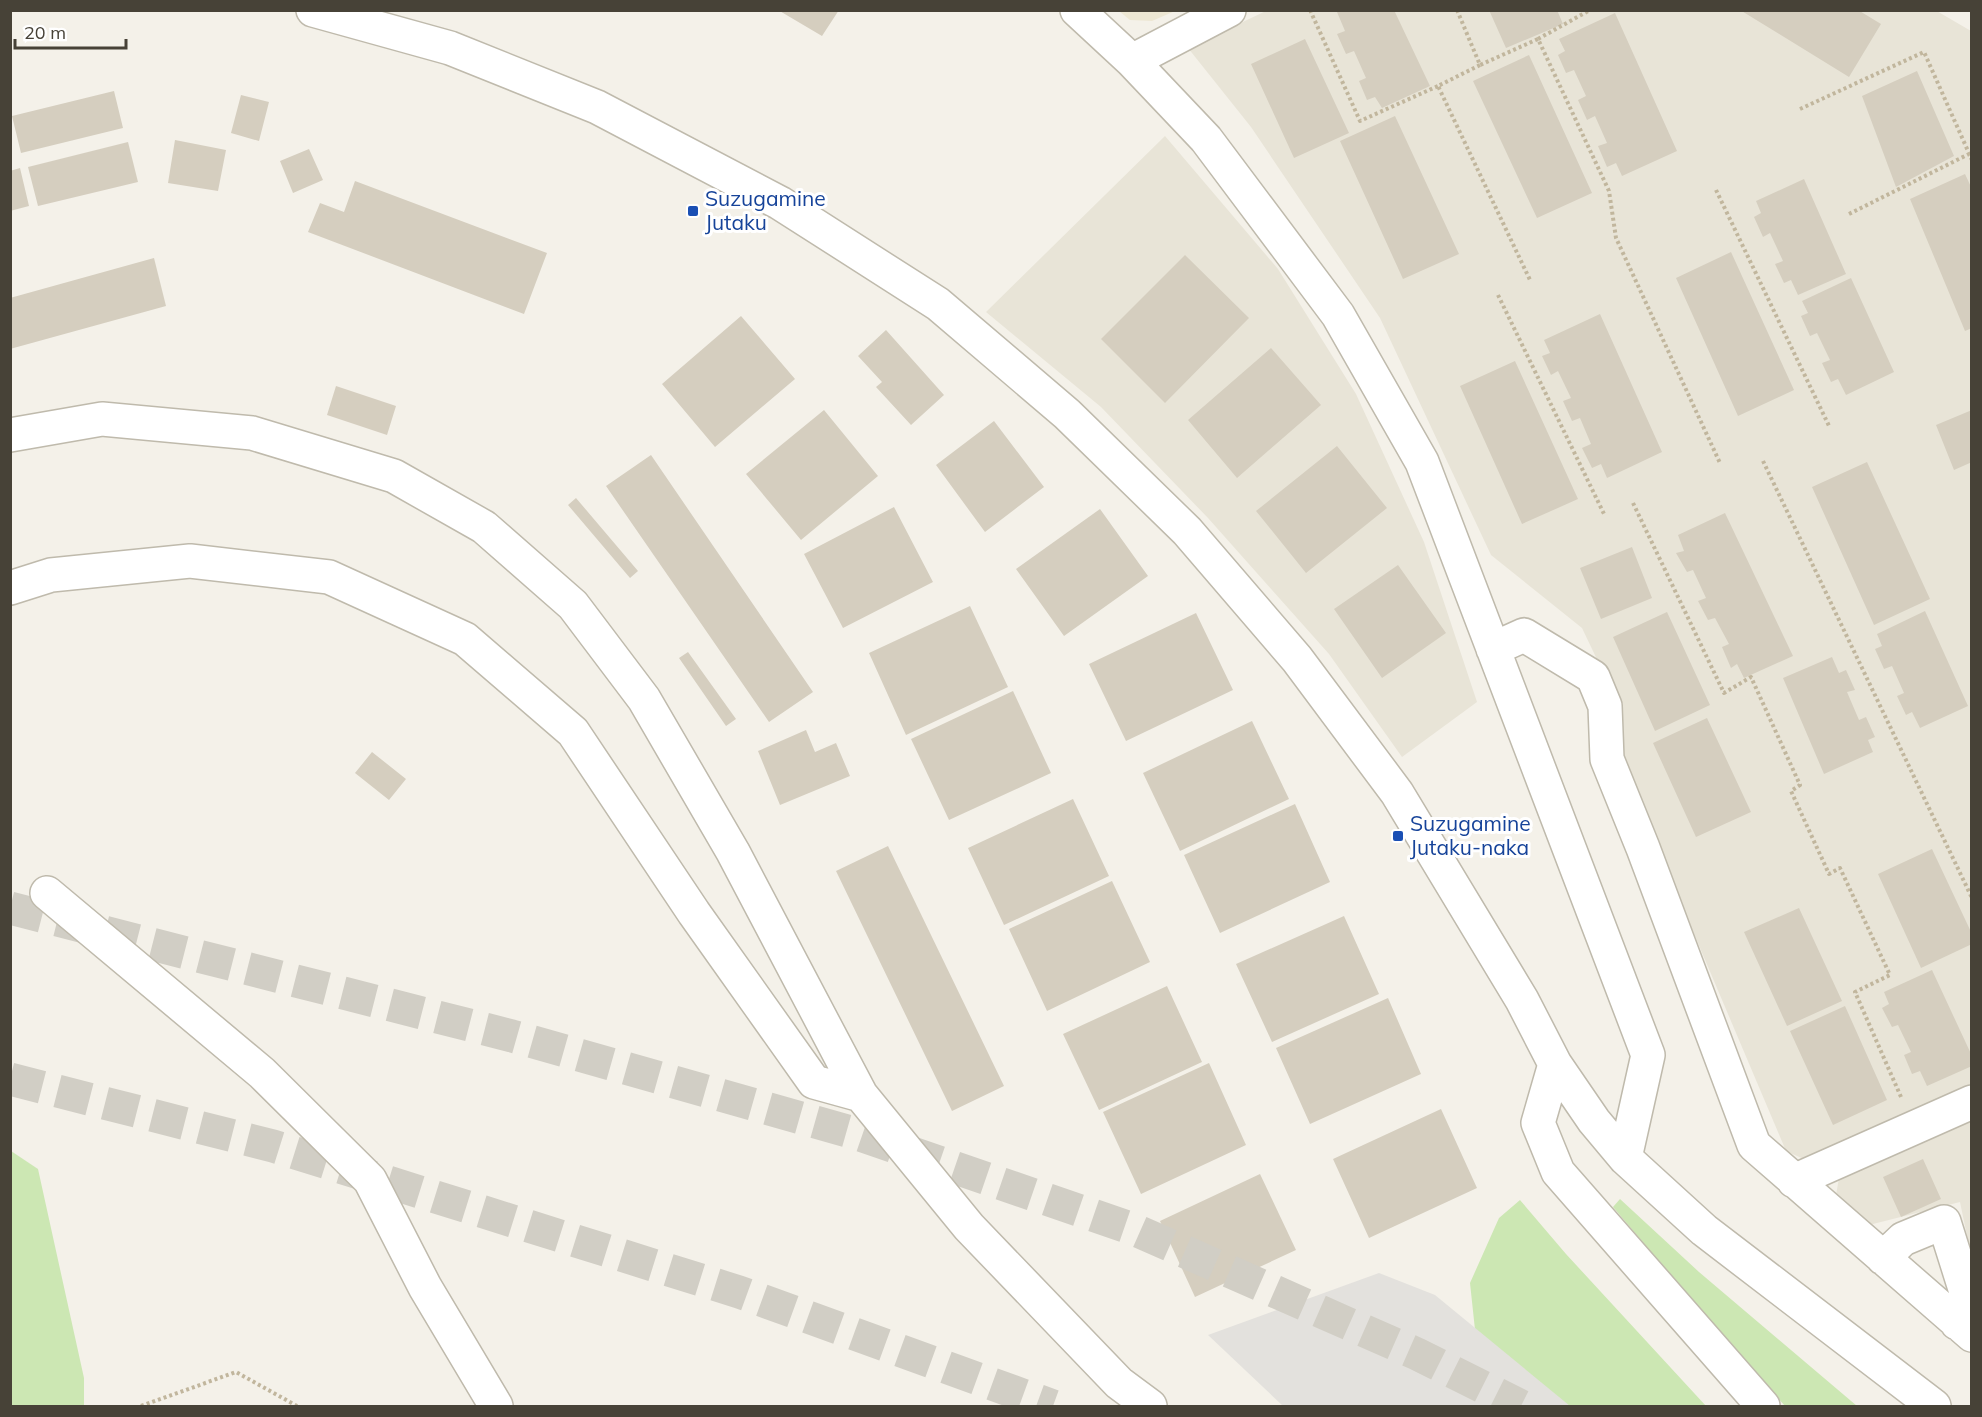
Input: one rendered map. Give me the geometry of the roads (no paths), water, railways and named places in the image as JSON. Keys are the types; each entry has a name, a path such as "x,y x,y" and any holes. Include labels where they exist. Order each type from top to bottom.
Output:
{"street":[{"path":"313,10 450,48 597,107 770,198 938,304 1059,406 1187,531 1304,669 1397,793 1522,1000 1555,1064 1594,1121 1625,1158 1704,1230 1934,1407"},
{"path":"1077,10 1132,61 1206,139 1338,315 1422,462 1648,1054 1625,1158"},
{"path":"1132,61 1229,10"},
{"path":"10,435 102,419 252,433 394,476 484,526 573,605 644,699 733,852 861,1095 969,1227 1119,1383 1150,1407"},
{"path":"10,588 51,575 190,561 329,578 465,639 573,732 694,913 814,1082 861,1095"},
{"path":"1493,649 1524,635 1593,677 1605,706 1606,759 1643,848 1754,1145 1964,1329"},
{"path":"47,893 262,1073 370,1180 425,1287 496,1407"},
{"path":"1555,1064 1538,1123 1558,1172 1763,1407"},
{"path":"1794,1181 1971,1102"},
{"path":"1882,1258 1903,1239 1944,1222 1966,1292 1964,1329"}],"tunnel":[{"path":"10,908 512,1036 854,1133 1133,1229 1417,1354 1521,1406"},
{"path":"10,1079 273,1146 739,1292 1053,1406"}],"place":[{"name":"Suzugamine Jutaku","path":"693,211"},
{"name":"Suzugamine Jutaku-naka","path":"1398,836"}]}
